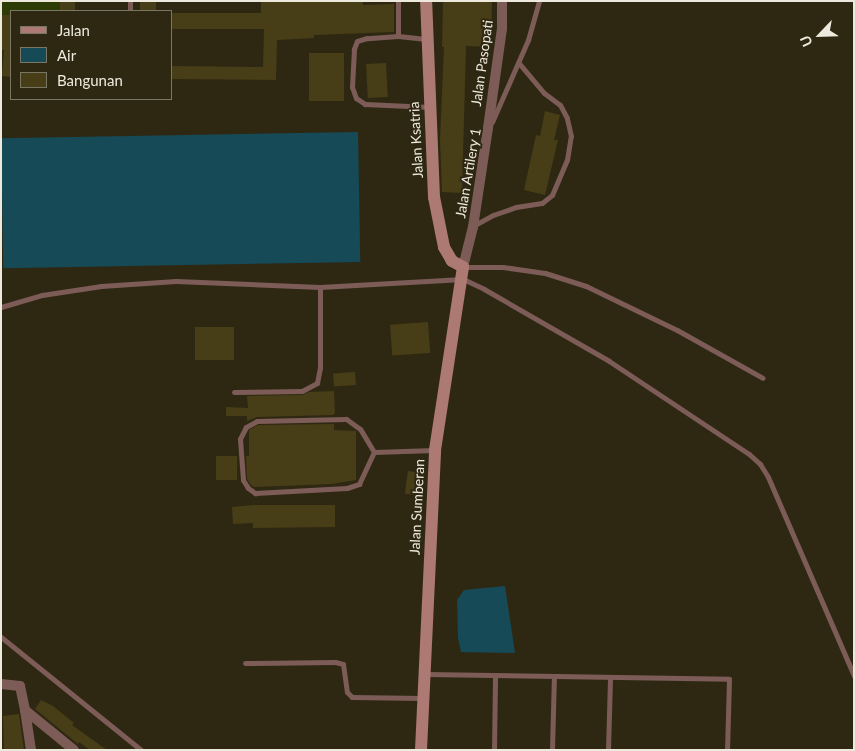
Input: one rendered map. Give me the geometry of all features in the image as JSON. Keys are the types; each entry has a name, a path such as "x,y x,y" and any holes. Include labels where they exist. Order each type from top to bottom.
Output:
{"street":[{"name":"Jalan Ksatria","path":"426,1 434,196 444,247 462,273"},
{"name":"Jalan Pasopati","path":"488,128 502,29 502,1"},
{"name":"Jalan Artilery 1","path":"462,273 473,226 488,128"},
{"name":"Jalan Sumberan","path":"421,750 423,674 435,450 462,273"},
{"path":"1,684 20,686 31,750"},
{"path":"25,710 74,750"}],"lane":[{"path":"398,1 398,36"},
{"name":"Jalan Artilery 1","path":"488,128 528,40 539,1"},
{"path":"427,39 398,36 367,38 357,41 354,49 352,87 356,98 365,104 430,108"},
{"path":"473,226 493,215 516,207 542,203 552,195 567,160 572,136 567,118 560,105 544,93 518,62"},
{"path":"1,307 42,295 101,286 176,281 320,287 462,273 503,267 545,273 586,286 677,330 763,378"},
{"path":"462,273 484,289 609,361 749,454 760,464 768,477 854,676"},
{"path":"234,392 302,391 317,383 320,368 320,287"},
{"path":"346,419 360,429 374,452 359,484 347,488 255,493 248,488 243,480 240,439 246,427 257,421 346,419"},
{"path":"374,452 435,450"},
{"path":"1,637 141,750"},
{"path":"245,663 343,664 347,692 352,697 422,698"},
{"path":"423,674 729,679 727,750"},
{"path":"494,750 495,675"},
{"path":"552,750 554,676"},
{"path":"608,750 610,677"}],"green space":[{"path":"1,1 60,1 60,10 10,10 10,15 1,15"}],"water":[{"path":"358,132 360,262 3,268 1,138"},
{"path":"505,586 515,653 461,652 458,638 457,600 464,590"}],"building":[{"path":"60,1 75,1 75,10 60,10"},
{"path":"140,1 156,1 156,10 140,10"},
{"path":"261,1 363,1 363,5 394,4 394,32 314,35 314,38 277,40 276,80 172,79 172,66 263,67 264,29 172,29 172,13 261,13"},
{"path":"443,1 492,1 491,47 466,46 462,193 442,192 440,140 444,47 442,47"},
{"path":"1,15 10,15 10,77 2,76 4,50 1,50"},
{"path":"309,53 344,53 344,101 309,101"},
{"path":"386,63 388,97 368,98 366,64"},
{"path":"545,111 560,115 554,140 558,140 545,195 524,190 536,135 540,136"},
{"path":"428,322 430,353 392,356 390,325"},
{"path":"195,327 234,327 234,360 195,360"},
{"path":"355,372 356,385 334,387 333,374"},
{"path":"334,391 335,413 333,415 257,417 247,421 247,416 226,416 226,407 248,408 247,396 302,395 309,392"},
{"path":"334,424 334,430 356,431 356,480 332,484 254,487 251,485 247,479 246,456 249,456 249,430 258,425"},
{"path":"216,456 237,456 237,480 216,480"},
{"path":"408,471 422,473 419,496 405,494"},
{"path":"253,505 335,505 335,527 253,528 253,523 233,524 232,507"},
{"path":"41,700 53,706 74,723 72,725 107,750 90,750 79,742 78,744 35,709"},
{"path":"19,714 24,750 4,750 3,716"}]}
